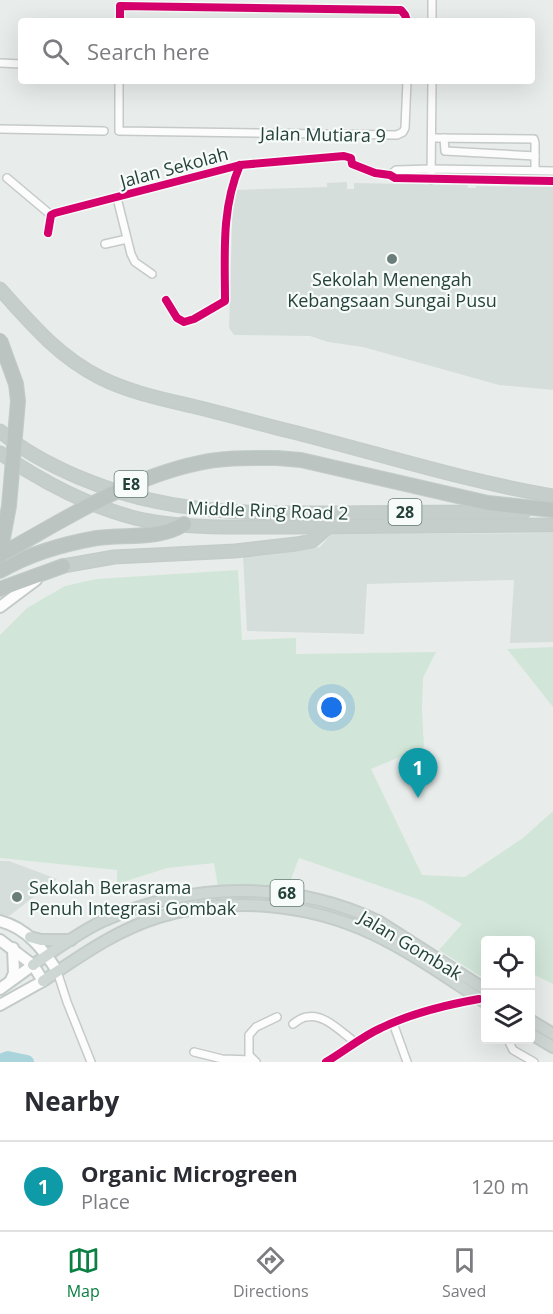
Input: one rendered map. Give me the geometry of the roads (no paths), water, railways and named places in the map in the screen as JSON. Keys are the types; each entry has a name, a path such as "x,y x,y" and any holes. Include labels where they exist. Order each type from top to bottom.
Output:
{"highway":[{"path":"0,289 34,329 56,349 82,367 114,384 409,463 553,496"},
{"path":"0,340 16,384 18,401 9,506 0,554"},
{"name":"Middle Ring Road 2","path":"0,431 39,458 63,470 116,492 168,506 258,513 553,511"},
{"name":"Middle Ring Road 2","path":"0,453 37,478 74,497 137,518 184,524 328,527 553,525"},
{"name":"E8","path":"0,554 122,488 201,462 233,458 301,460 488,503 553,511"},
{"path":"0,571 40,551 99,538 172,531 184,524"},
{"path":"0,589 63,566 114,557 235,551 296,544 312,541 328,527"}],"main road":[{"path":"0,607 34,582 63,566"},
{"name":"Jalan Gombak","path":"0,988 101,922 155,902 216,891 301,895 359,912 378,921 481,996"},
{"name":"Jalan Gombak","path":"0,1005 43,981 110,938 159,917 216,906 278,907 324,915 372,933 481,996"},
{"path":"0,921 10,924 30,937 47,956 57,972"},
{"path":"30,937 54,941 73,940"},
{"path":"0,940 33,965 43,981"},
{"path":"11,980 14,974 13,948"},
{"path":"535,1023 553,1035"},
{"path":"535,1036 553,1047"}],"street":[{"path":"432,0 432,18"},
{"path":"120,18 120,6 400,10 406,18"},
{"path":"0,63 18,64"},
{"name":"Jalan Mutiara 9","path":"119,84 119,131 399,134 405,128 406,84"},
{"path":"431,180 432,84"},
{"path":"0,129 104,131"},
{"path":"432,138 534,139 536,143 535,170"},
{"path":"444,138 445,151 535,156"},
{"name":"Jalan Sekolah","path":"51,215 240,165 344,156 351,158 352,164 395,178 553,181"},
{"path":"166,300 177,318 184,322 194,319 225,301 225,228 228,200 240,165"},
{"path":"390,175 396,170 432,169 553,171"},
{"path":"7,178 51,215 48,233"},
{"path":"117,198 131,254 135,262 152,274"},
{"path":"105,244 127,239"},
{"path":"57,972 91,1062"},
{"path":"326,1062 355,1042 393,1023 433,1009 481,997"},
{"path":"254,1061 249,1055 249,1035 255,1027 277,1017"},
{"path":"293,1024 305,1017 316,1017 355,1042"},
{"path":"393,1023 407,1062"},
{"path":"510,1044 513,1050 534,1062"},
{"path":"194,1052 222,1059 254,1061"}],"waterway":[{"path":"0,1061 8,1058 27,1062"}],"place":[{"name":"Sekolah Menengah Kebangsaan Sungai Pusu","path":"392,259"},
{"name":"Organic Microgreen","path":"418,798"},
{"name":"Sekolah Berasrama Penuh Integrasi Gombak","path":"17,897"}]}
